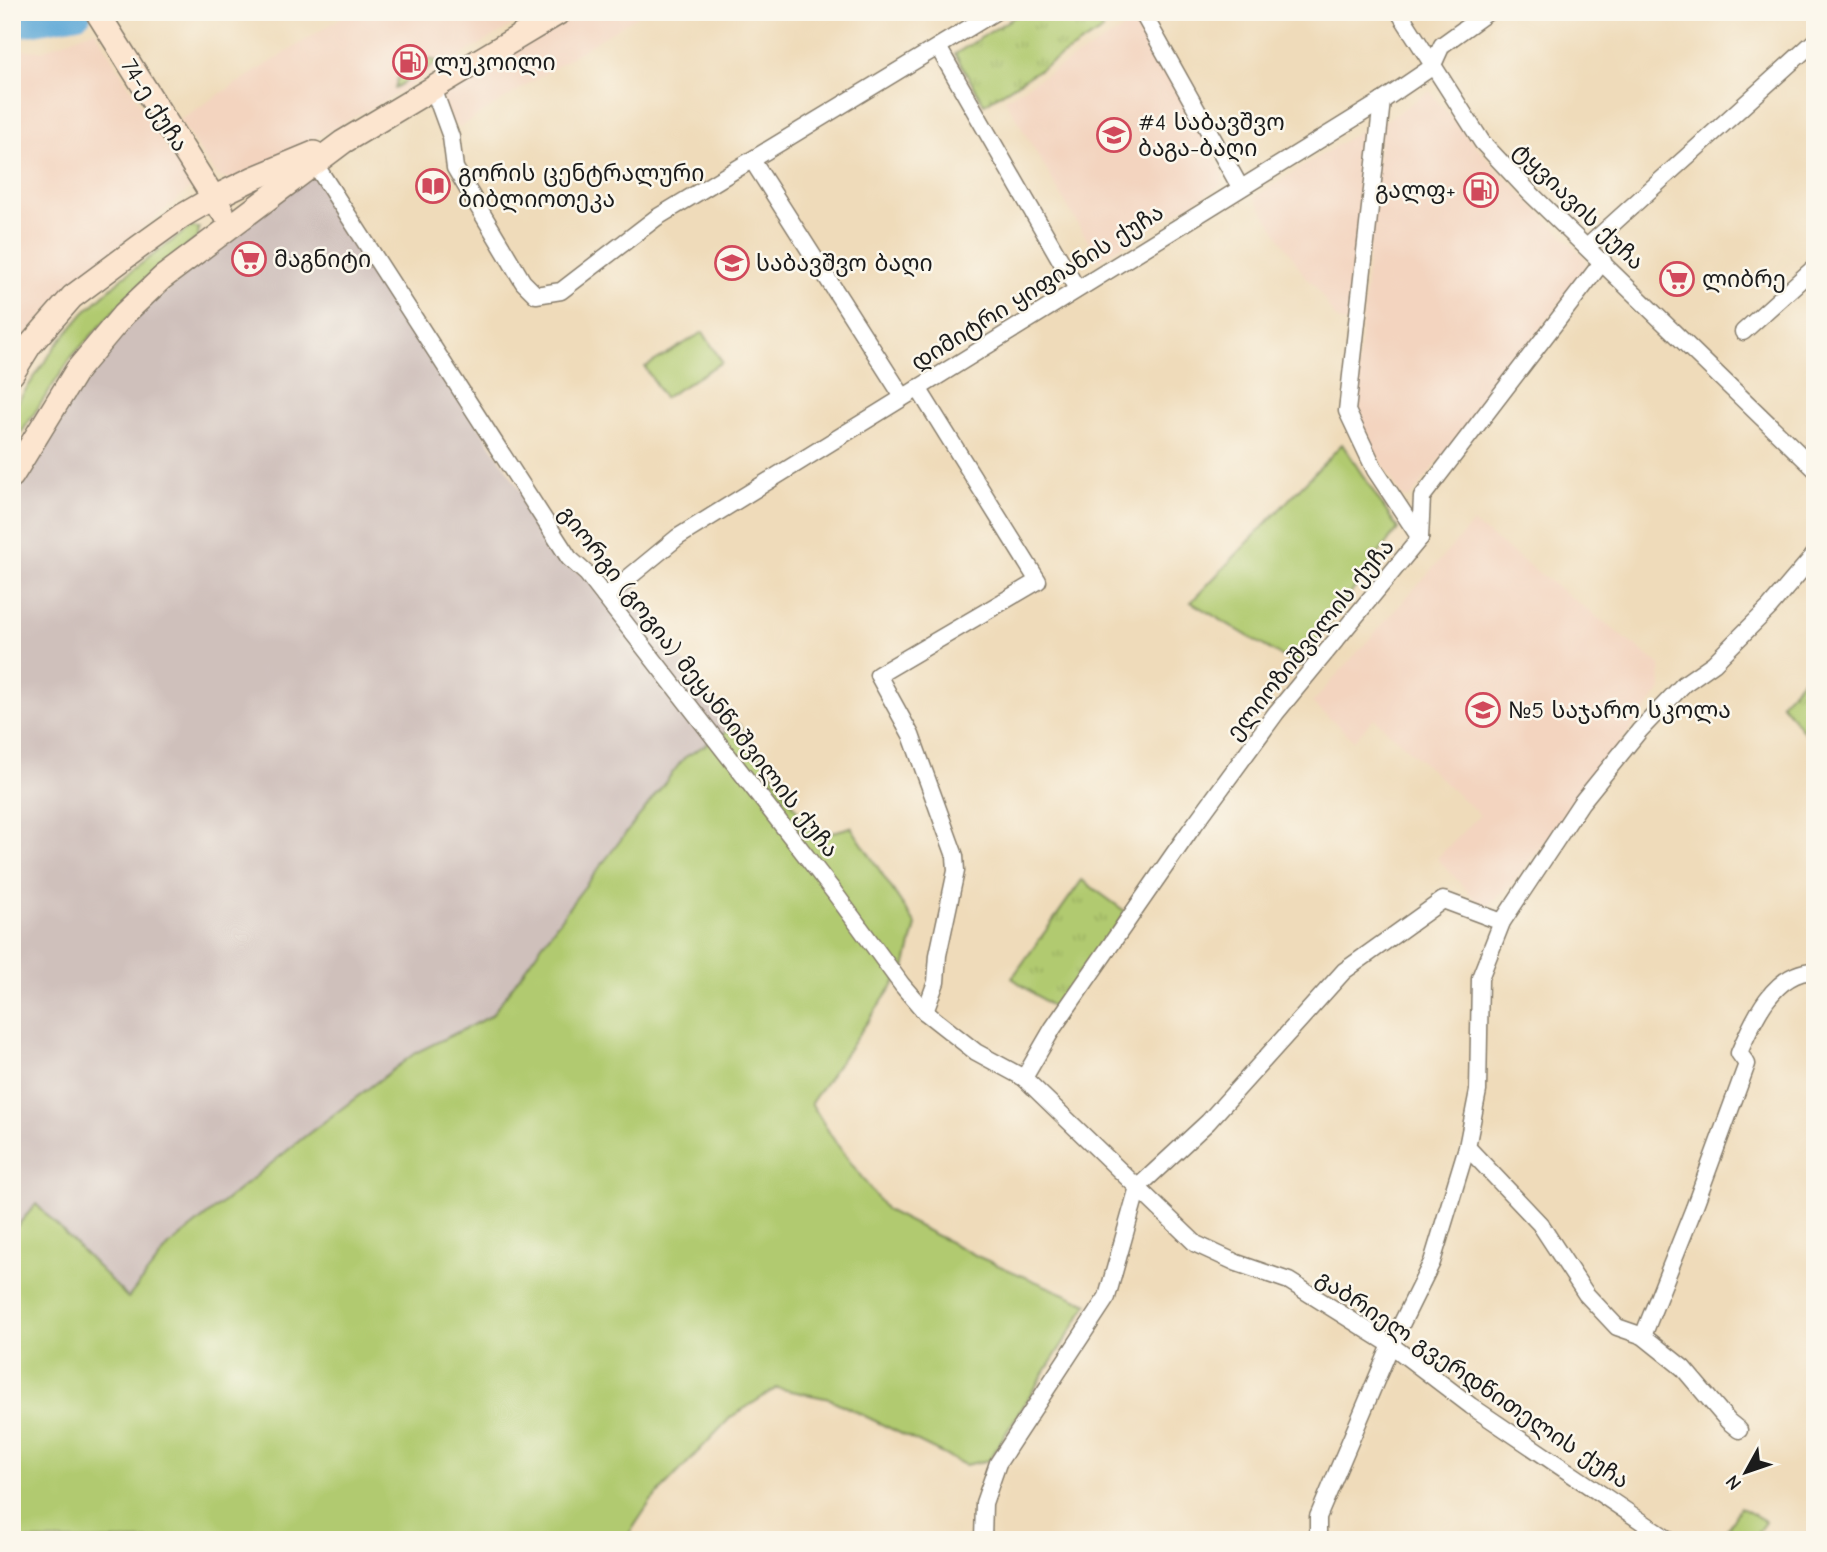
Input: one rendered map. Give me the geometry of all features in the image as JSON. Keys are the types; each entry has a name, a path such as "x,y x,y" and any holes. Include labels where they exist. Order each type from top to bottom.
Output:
{"main road":[{"path":"12,476 77,370 124,314 162,278 343,142 560,12"},
{"name":"74-ე ქუჩა","path":"101,18 220,206 225,231"},
{"path":"12,374 30,345 72,297 182,216 254,178 343,142"}],"street":[{"path":"433,88 451,137 455,169 523,282 536,295 561,291 656,218 995,12"},
{"path":"1142,12 1240,187"},
{"name":"ტყვიავის ქუჩა","path":"1399,12 1482,142 1529,192 1815,468"},
{"name":"დიმიტრი ყიფიანის ქუჩა","path":"605,597 678,537 1381,101 1432,67 1442,45 1488,12"},
{"path":"1587,247 1815,41"},
{"path":"938,47 1077,289"},
{"name":"ელიოზიშვილის ქუჩა","path":"1024,1078 1054,1028 1276,713 1420,538 1375,470 1346,411 1381,101"},
{"path":"752,160 903,397"},
{"name":"გიორგი (გოგია) მეყანწიშვილის ქუჩა","path":"315,164 569,558 587,574 925,1012 976,1052 1024,1078"},
{"path":"1420,538 1422,497 1602,261"},
{"path":"1743,332 1815,267"},
{"path":"918,388 1038,581 878,675 912,735 955,856 956,872 938,955 936,982 925,1012"},
{"path":"1318,1540 1318,1517 1391,1345 1432,1262 1467,1147 1478,1091 1480,978 1502,922 1581,803 1640,730 1684,684 1714,663 1769,608 1815,554"},
{"path":"983,1540 984,1503 998,1463 1107,1297 1138,1187 1208,1122 1344,971 1443,900 1502,922"},
{"path":"1643,1336 1747,1063 1738,1052 1755,1014 1788,976 1815,971"},
{"name":"გაბრიელ გვერდწითელის ქუჩა","path":"1024,1078 1196,1244 1237,1263 1289,1281 1391,1345 1471,1406 1669,1540"},
{"path":"1467,1147 1540,1224 1586,1294 1617,1327 1643,1336 1683,1368 1728,1421 1740,1430"}],"shaded area":[{"path":"350,12 534,12 399,93 234,182 217,176 179,120"},
{"path":"575,12 643,12 460,127 452,123 438,96"},
{"name":"#4 საბავშვო ბაგა-ბაღი","path":"1137,21 1223,172 1222,185 1099,260 1005,99"},
{"path":"95,30 191,188 65,291 12,351 12,49 41,51"},
{"path":"1429,91 1486,157 1586,259 1587,268 1410,498 1403,498 1353,417 1381,124"},
{"path":"1363,129 1371,139 1349,325 1336,319 1254,197"},
{"path":"310,175 322,183 570,567 610,593 630,580 729,730 684,758 572,903 491,1016 415,1053 169,1246 128,1298 37,1204 12,1232 12,496 69,403 131,321 224,241"},
{"name":"№5 საჯარო სკოლა","path":"1473,523 1660,665 1661,690 1510,886 1484,909 1437,858 1480,815 1374,718 1354,740 1312,703"}],"green space":[{"path":"1022,12 1092,12 1103,30 984,104 955,54"},
{"path":"430,59 439,62 395,88 397,79"},
{"path":"191,227 199,228 198,237 133,291 73,355 12,447 12,410 55,347 84,313 122,278"},
{"path":"703,332 722,362 664,398 645,367"},
{"path":"1342,444 1398,529 1299,667 1191,602"},
{"path":"1815,666 1815,745 1781,703"},
{"path":"739,724 815,837 851,827 916,925 905,968 811,1103 834,1140 886,1210 979,1257 1088,1304 989,1460 965,1465 830,1399 777,1388 731,1417 651,1501 625,1540 12,1540 12,1232 36,1204 128,1298 169,1246 304,1137 415,1053 491,1016 572,903 684,758"},
{"path":"1082,880 1126,912 1057,1010 1012,978"},
{"path":"1740,1507 1765,1521 1754,1540 1721,1540"}],"waterway":[{"path":"12,24 77,12"}],"place":[{"name":"ლუკოილი","path":"410,62"},
{"name":"#4 საბავშვო ბაგა-ბაღი","path":"1114,135"},
{"name":"გორის ცენტრალური ბიბლიოთეკა","path":"433,186"},
{"name":"გალფ+","path":"1481,190"},
{"name":"მაგნიტი","path":"249,259"},
{"name":"საბავშვო ბაღი","path":"732,263"},
{"name":"ლიბრე","path":"1677,279"},
{"name":"№5 საჯარო სკოლა","path":"1483,710"}]}
